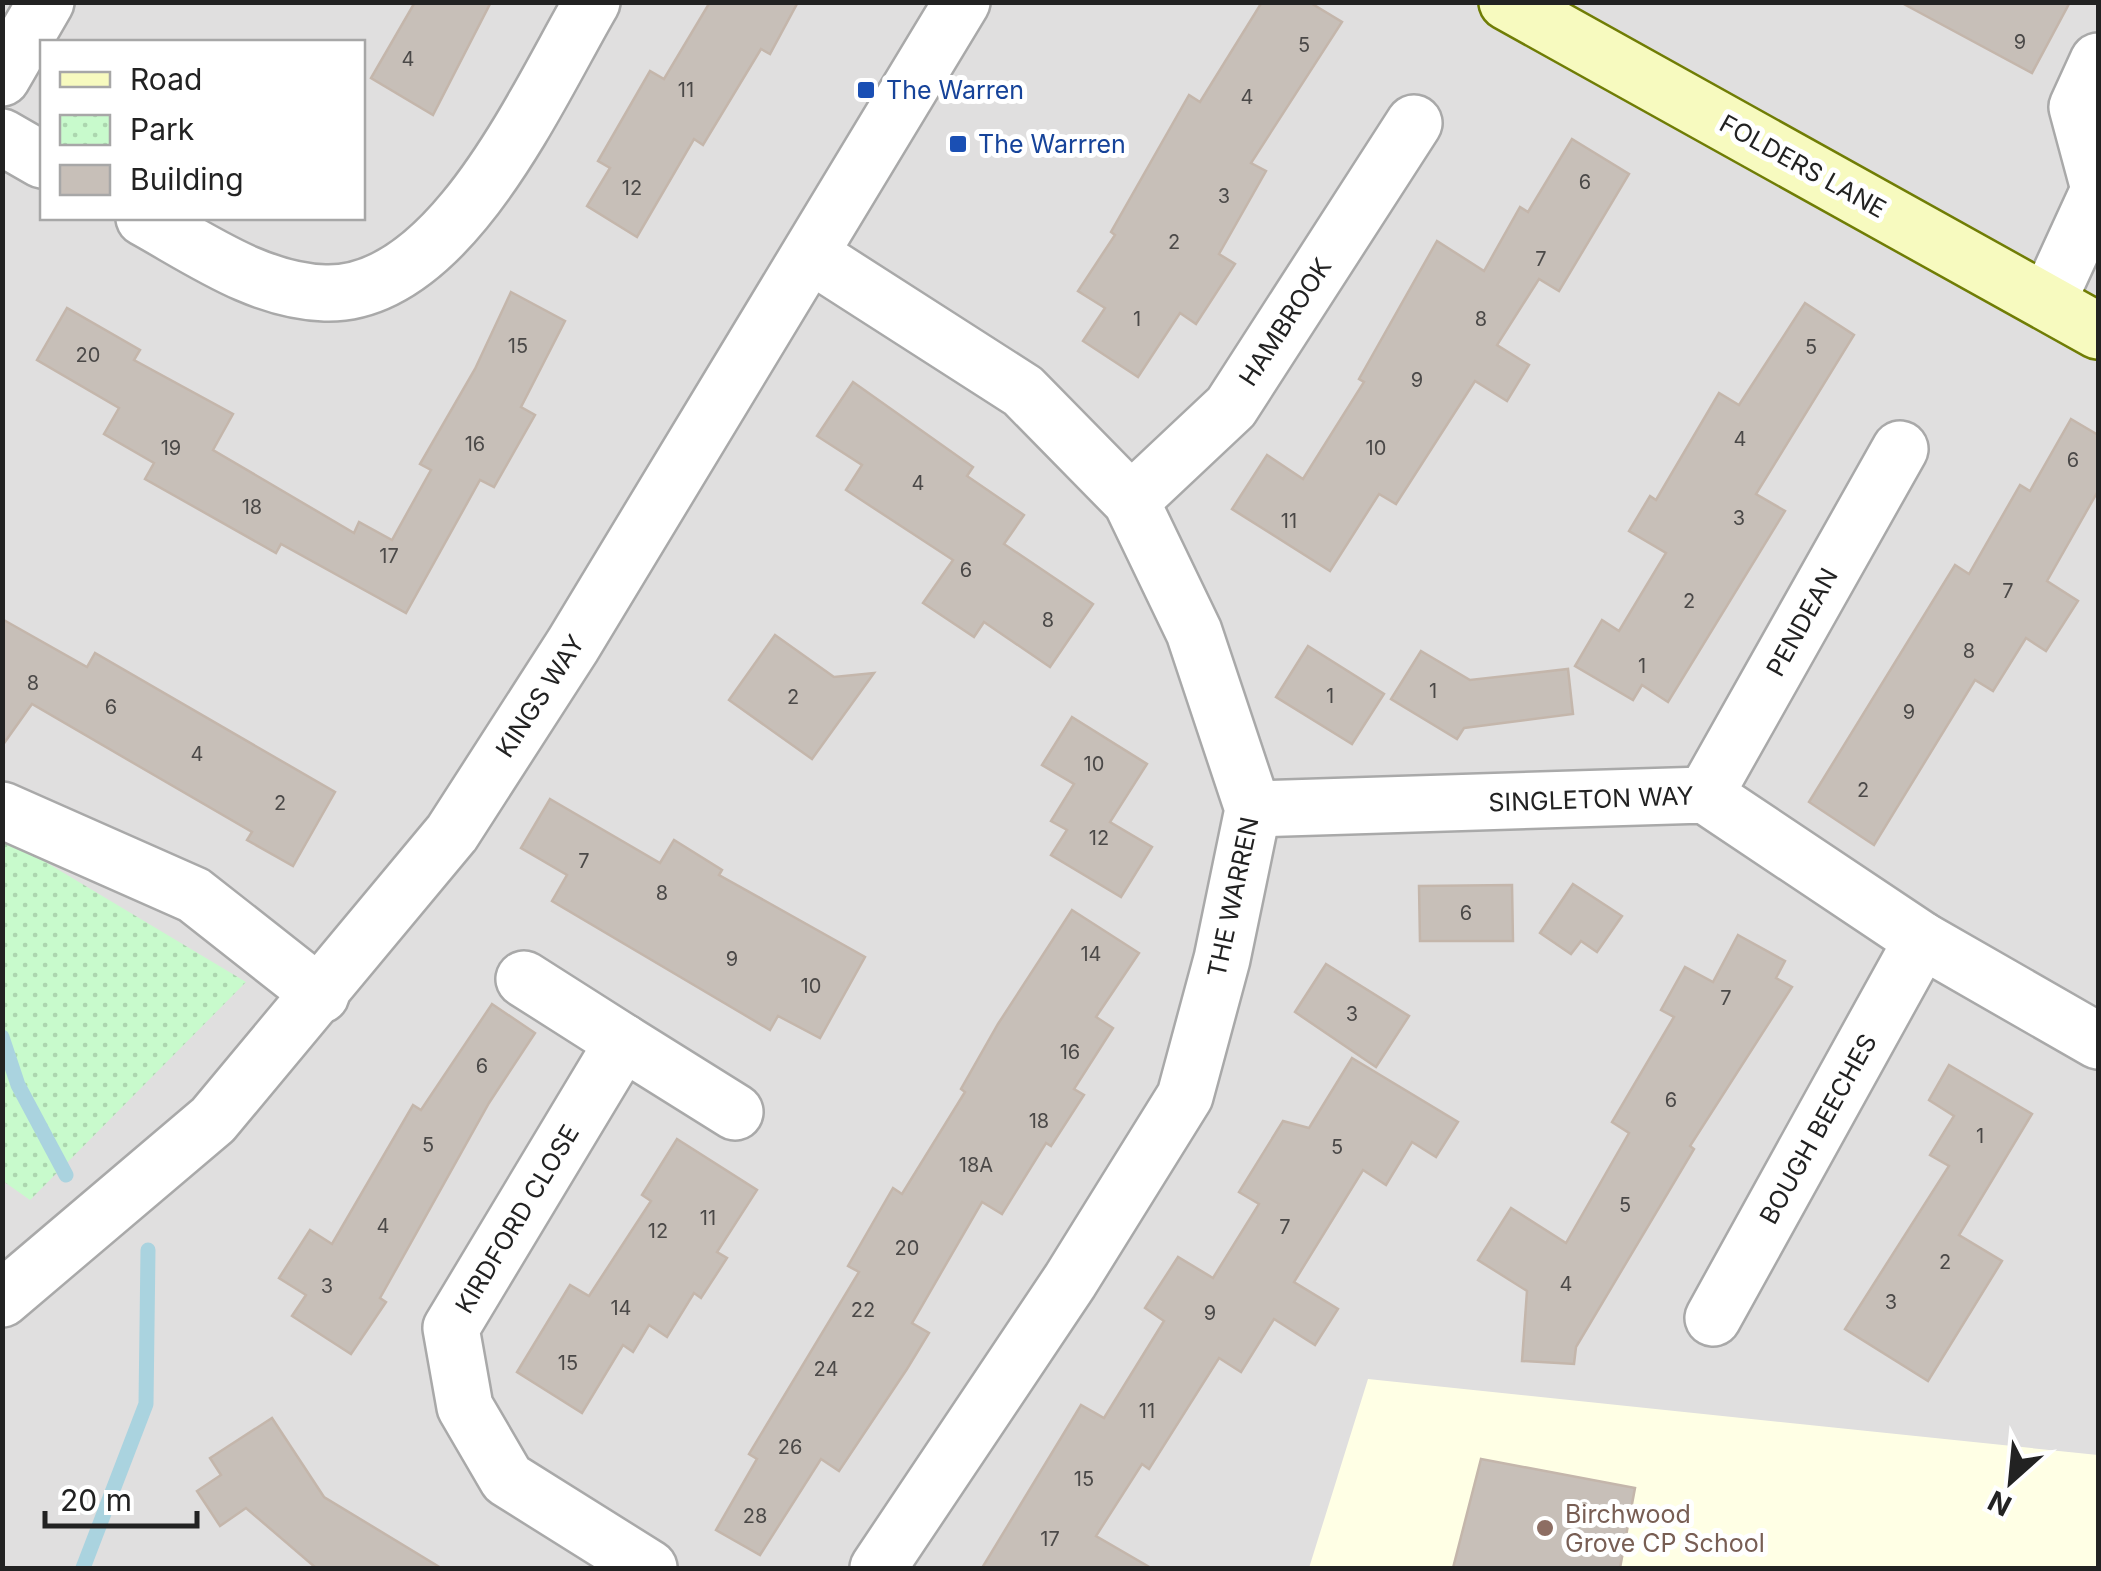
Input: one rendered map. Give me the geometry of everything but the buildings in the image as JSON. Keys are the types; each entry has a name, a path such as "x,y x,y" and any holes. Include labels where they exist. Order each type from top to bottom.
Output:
{"main road":[{"name":"FOLDERS LANE","path":"1508,2 2098,331"}],"street":[{"path":"2,78 46,2"},
{"path":"148,220 247,276 327,294 383,280 435,248 476,200 592,2"},
{"name":"KINGS WAY","path":"2,1299 214,1120 452,832 573,645 962,2"},
{"path":"2048,301 2098,188 2077,107 2098,62"},
{"name":"HAMBROOK","path":"1131,501 1230,408 1414,123"},
{"path":"2,138 40,159"},
{"name":"THE WARREN","path":"810,255 1024,391 1131,501 1194,632 1253,809 1222,960 1186,1096 1070,1280 878,1568"},
{"name":"PENDEAN","path":"1704,795 1900,450"},
{"name":"SINGLETON WAY","path":"1253,809 1704,795 1922,940 2098,1040"},
{"path":"2,810 194,895 320,995"},
{"name":"BOUGH BEECHES","path":"1713,1318 1922,940"},
{"path":"524,979 735,1112"},
{"name":"KIRDFORD CLOSE","path":"623,1042 451,1328 465,1407 507,1480 649,1568"}],"shaded area":[{"path":"3,3 2098,3 2098,1568 3,1568"},
{"path":"1368,1379 2098,1455 2098,1568 1309,1568"}],"green space":[{"path":"2,836 246,982 30,1200 3,1181"}],"waterway":[{"path":"2,1037 18,1085 66,1175"},
{"path":"83,1568 146,1404 148,1250"}],"place":[{"name":"The Warren","path":"866,90"},
{"name":"The Warrren","path":"958,144"},
{"name":"Birchwood Grove CP School","path":"1545,1528"}]}
